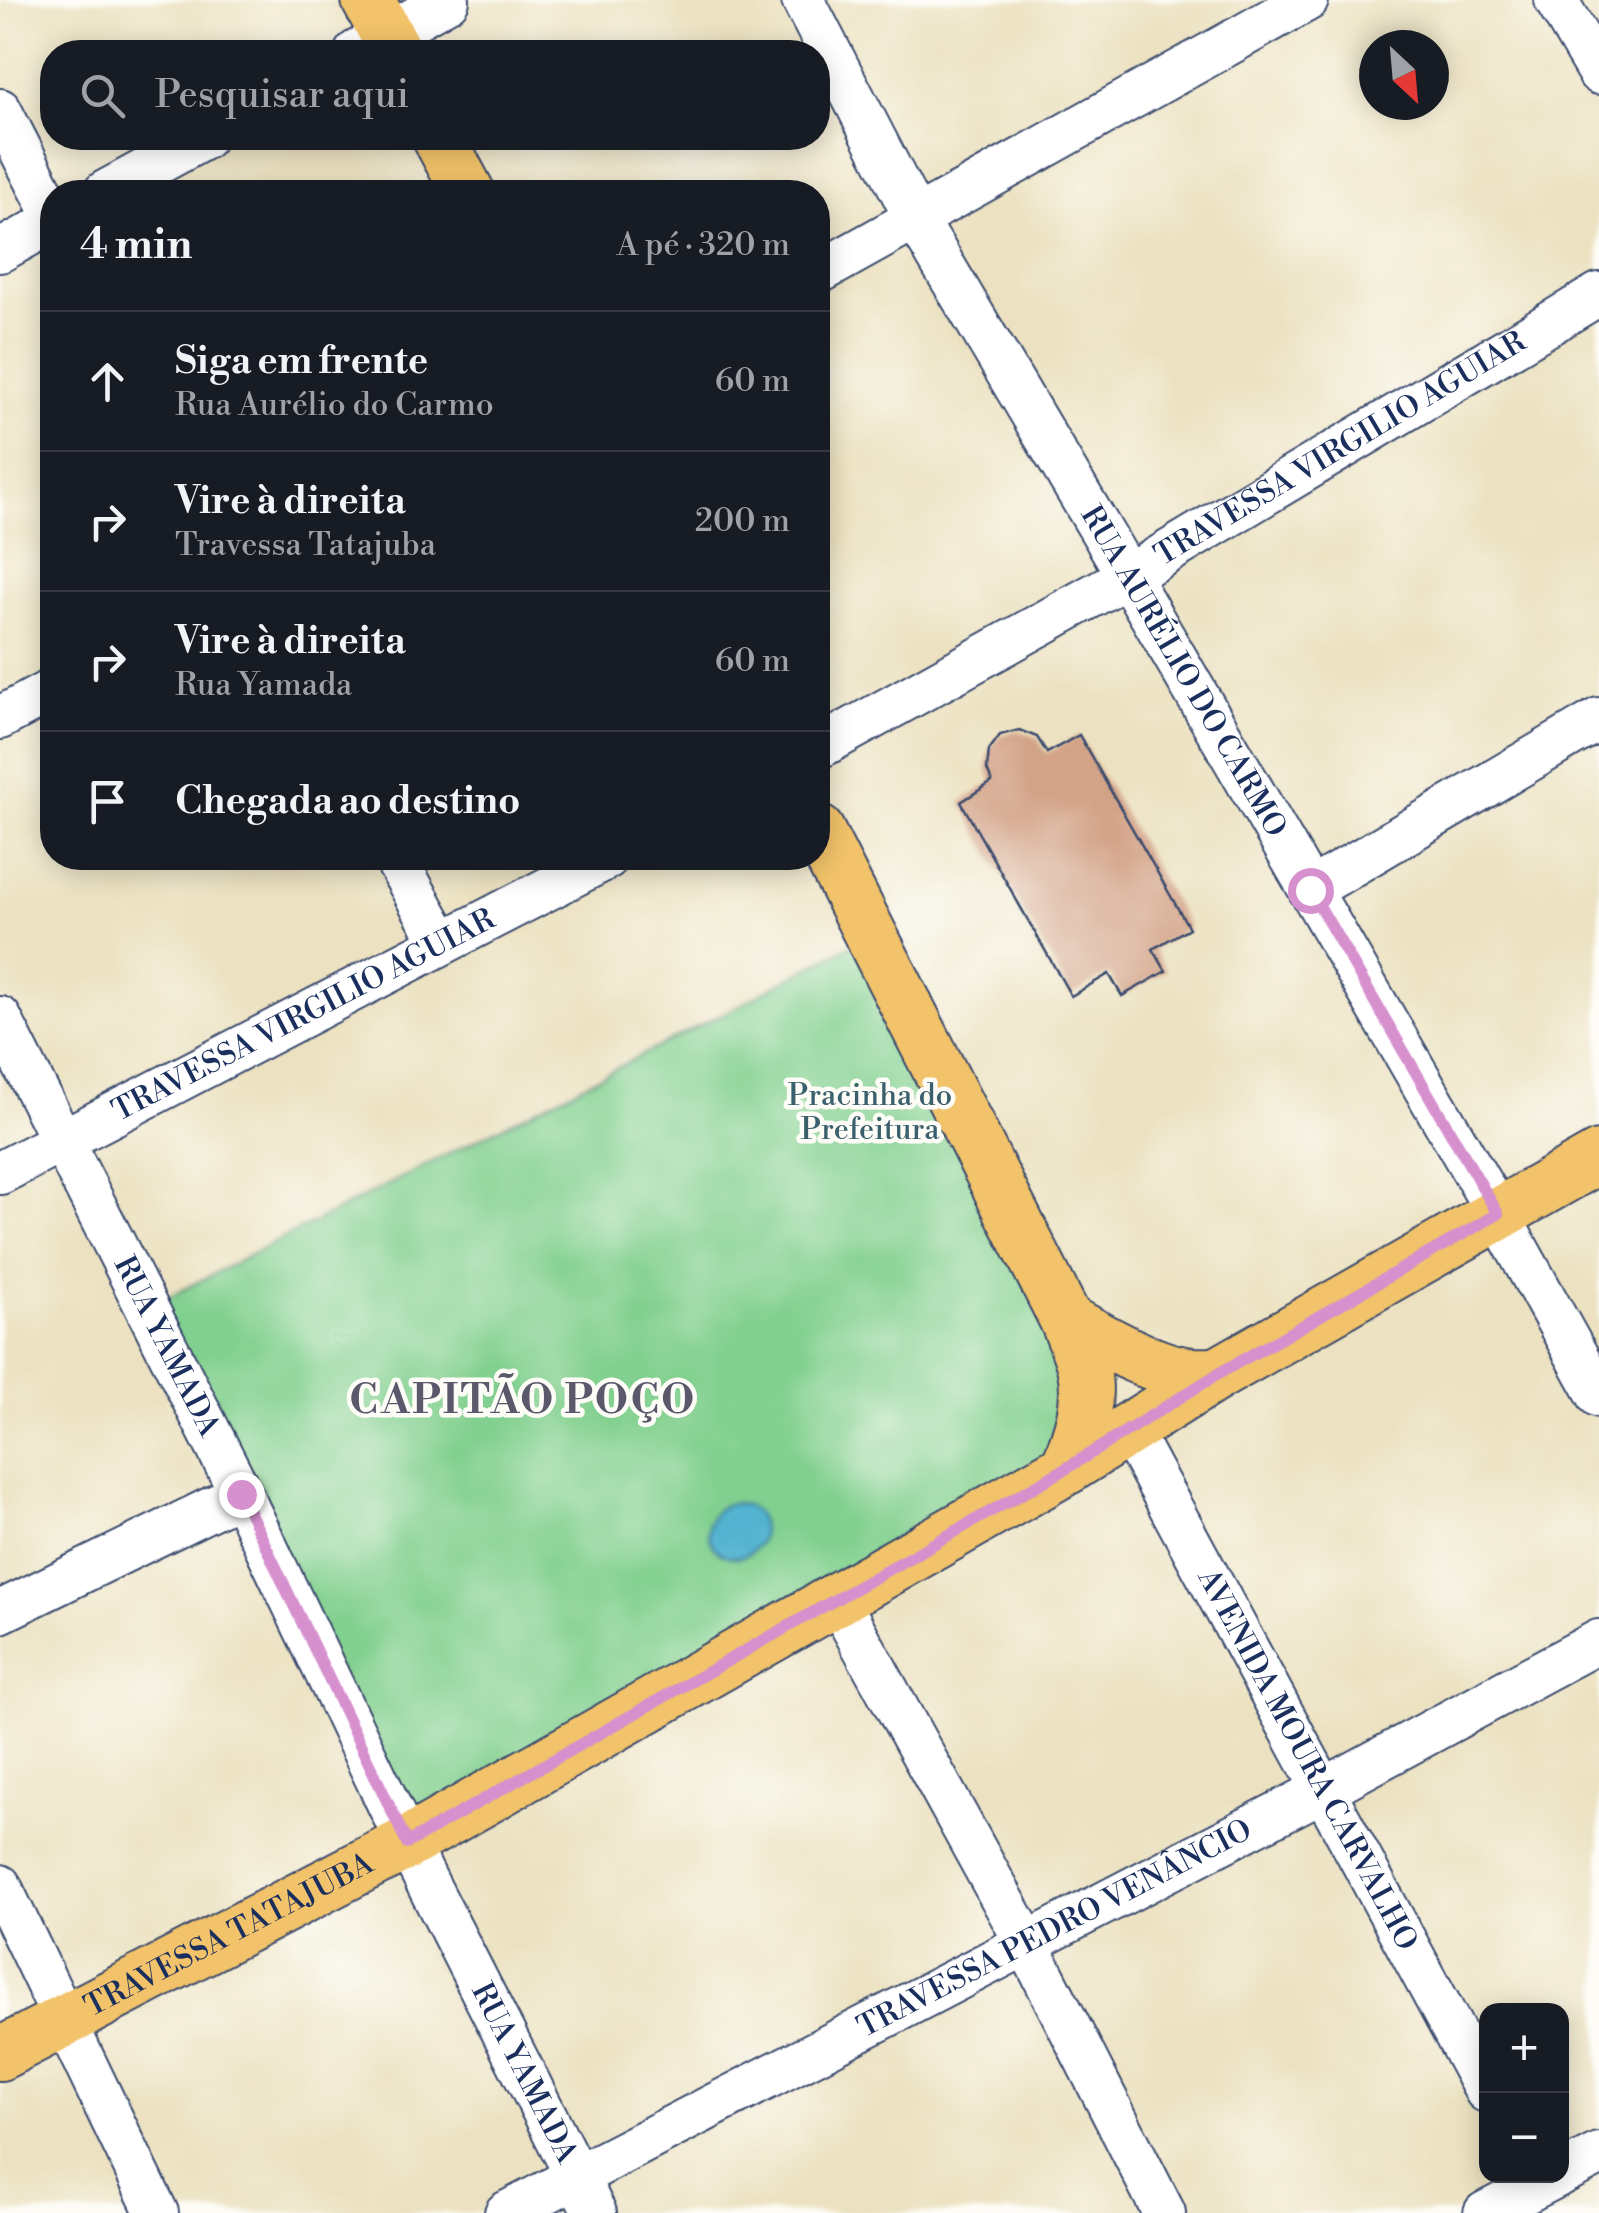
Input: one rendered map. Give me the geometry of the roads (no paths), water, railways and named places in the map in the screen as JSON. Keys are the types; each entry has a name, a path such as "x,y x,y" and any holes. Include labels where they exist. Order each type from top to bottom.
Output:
{"main road":[{"path":"446,150 462,180"},
{"path":"830,856 1066,1320 1083,1365 1086,1390 1082,1426 1067,1468"},
{"name":"TRAVESSA TATAJUBA","path":"0,2054 407,1843 1067,1468 1218,1374 1599,1157"},
{"path":"1066,1320 1133,1355 1168,1368 1184,1373 1218,1374"}],"street":[{"path":"376,35 448,0"},
{"name":"RUA AURÉLIO DO CARMO","path":"803,0 824,40"},
{"path":"830,266 1307,0"},
{"path":"1556,0 1599,73"},
{"name":"RUA AURÉLIO DO CARMO","path":"830,52 916,219 1128,576 1498,1214 1599,1396"},
{"path":"0,110 40,188"},
{"path":"128,180 182,150"},
{"path":"0,251 40,229"},
{"name":"TRAVESSA VIRGILIO AGUIAR","path":"830,741 1128,576 1599,294"},
{"path":"0,718 40,696"},
{"path":"1310,890 1599,719"},
{"path":"402,870 442,942"},
{"name":"TRAVESSA VIRGILIO AGUIAR","path":"0,1173 583,870"},
{"name":"RUA YAMADA","path":"0,1018 241,1494 407,1843 596,2213"},
{"name":"AVENIDA MOURA CARVALHO","path":"1129,1430 1479,2079"},
{"path":"0,1612 241,1494"},
{"path":"837,1599 1028,1944 1164,2213"},
{"name":"TRAVESSA PEDRO VENÂNCIO","path":"506,2213 1028,1944 1599,1641"},
{"path":"0,1886 157,2213"},
{"path":"1484,2213 1548,2185 1599,2154"}],"water":[{"path":"735,1503 754,1511 762,1530 754,1549 735,1557 716,1549 708,1530 716,1511"}],"district":[{"name":"CAPITÃO POÇO","path":"523,1401"}],"park label":[{"name":"Pracinha do Prefeitura","path":"870,1113"}]}
